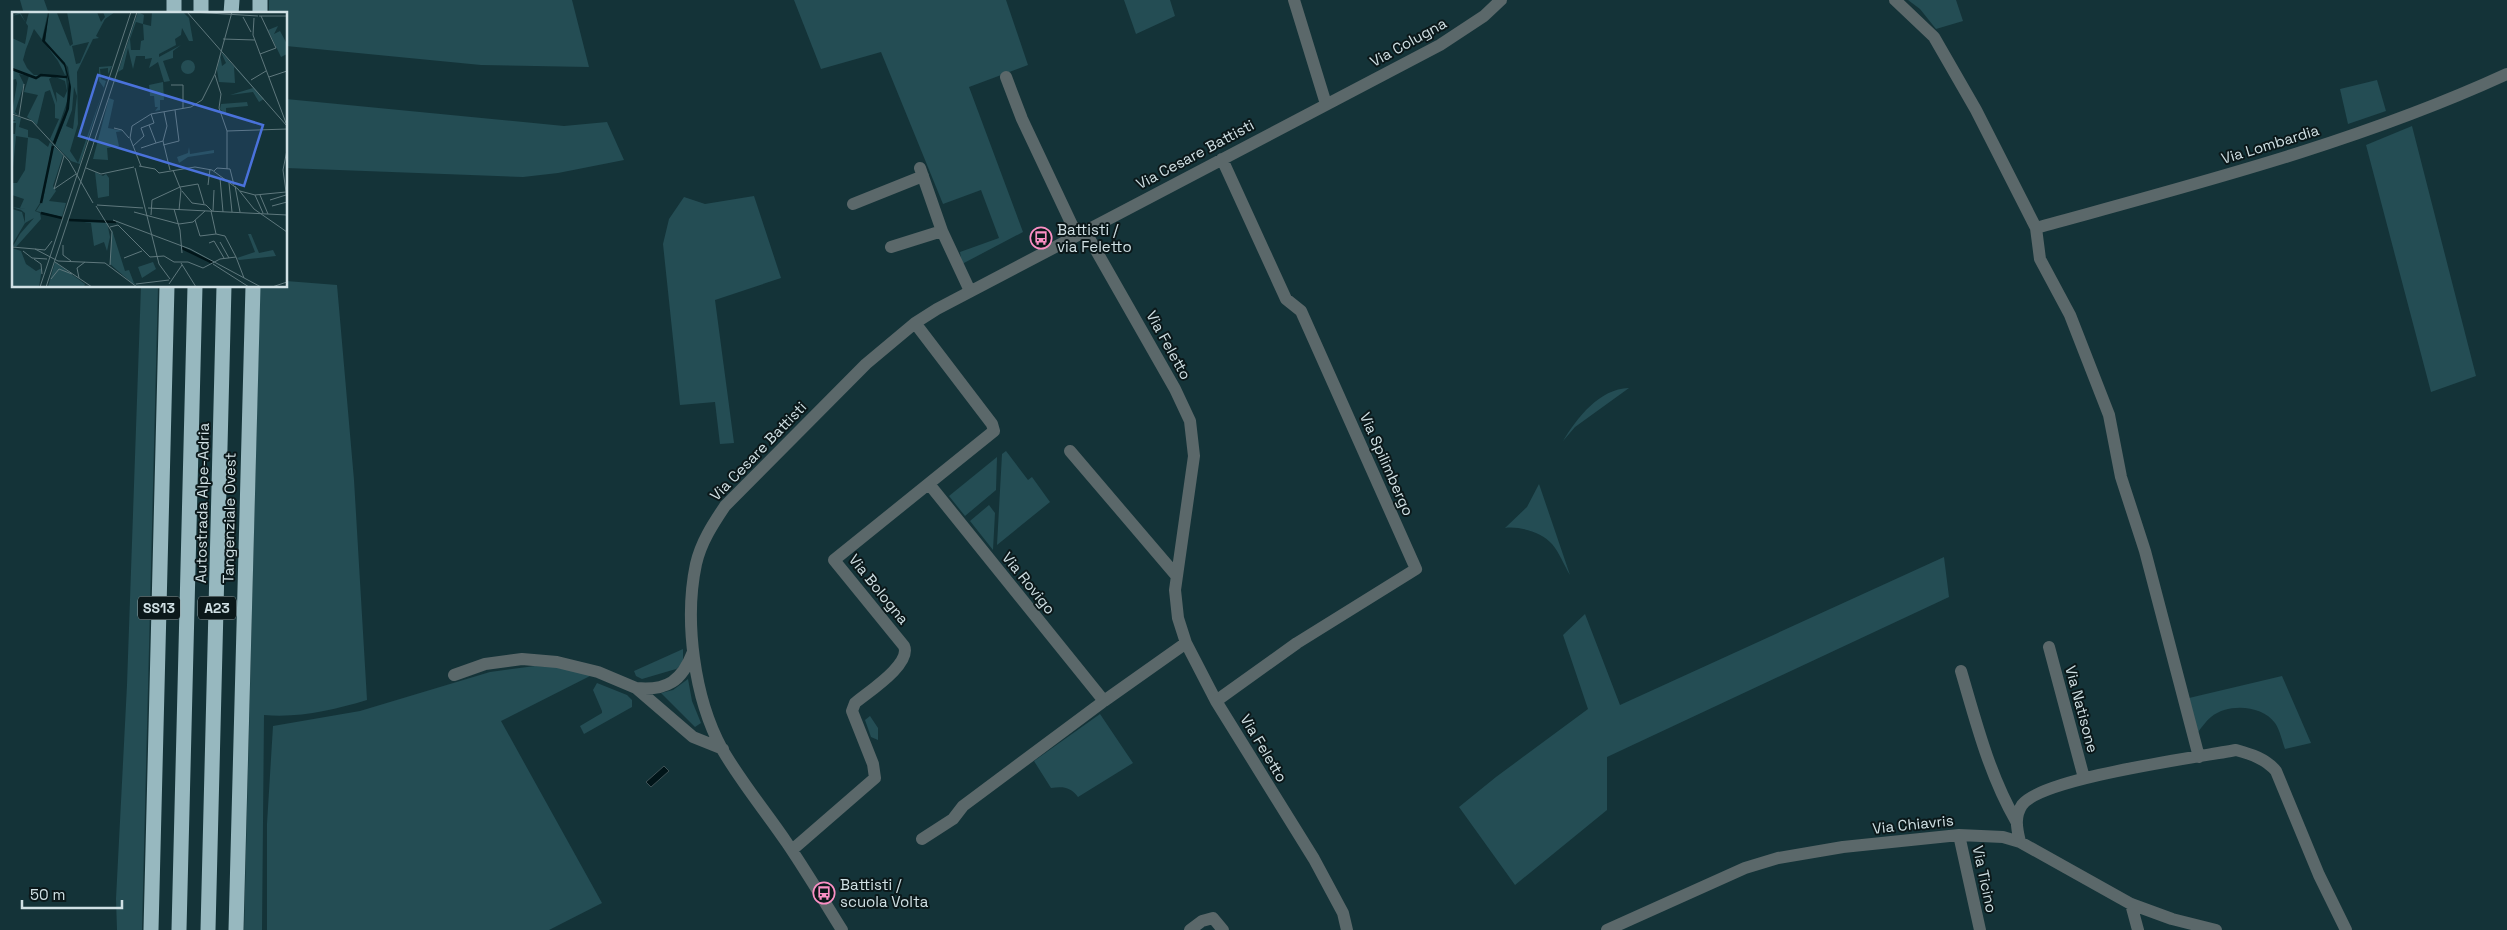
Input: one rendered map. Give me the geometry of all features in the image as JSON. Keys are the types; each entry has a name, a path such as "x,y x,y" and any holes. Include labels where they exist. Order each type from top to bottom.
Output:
{"highway":[{"name":"SS13","path":"151,930 167,288"},
{"name":"Autostrada Alpe-Adria","path":"179,930 195,288"},
{"name":"Autostrada Alpe-Adria","path":"208,930 224,288"},
{"name":"Tangenziale Ovest","path":"236,930 253,288"}],"street":[{"path":"1294,0 1326,104"},
{"name":"Via Colugna","path":"1326,104 1440,45 1484,16 1501,0"},
{"path":"1896,0 1934,37 1976,110 2036,228 2040,259 2070,315 2109,415 2121,477 2144,551 2199,757"},
{"name":"Via Lombardia","path":"2036,228 2201,183 2337,141 2445,103 2507,74"},
{"path":"1006,77 1022,119 1072,225 1083,232"},
{"name":"Via Cesare Battisti","path":"842,930 792,850 722,749 709,718 699,687 694,650 691,598 696,562 709,530 724,506 866,364 915,323 970,291 1326,104"},
{"name":"Via Spilimbergo","path":"1216,701 1297,643 1416,569 1301,310 1286,300 1222,159"},
{"path":"853,204 921,172 942,231 970,291"},
{"path":"891,247 942,231"},
{"name":"Via Feletto","path":"1083,232 1175,389 1190,421 1194,456 1175,574 1178,618 1186,643 1216,701 1314,859 1343,913 1347,930"},
{"name":"Via Bologna","path":"792,850 875,778 873,764 852,711 855,703 900,666 906,654 904,646 834,560 994,431 992,424 915,323"},
{"path":"1070,450 1175,574"},
{"name":"Via Rovigo","path":"928,484 1104,701"},
{"path":"922,839 953,819 963,806 1104,701 1186,643"},
{"name":"Via Natisone","path":"2049,647 2084,778"},
{"path":"454,675 485,664 514,660 535,660 557,662 598,672 636,688 653,690 667,685 680,677 687,668 694,650"},
{"path":"1961,671 1987,759 2002,796 2016,820 2020,842"},
{"path":"636,688 693,737 722,749"},
{"path":"2016,820 2022,804 2055,787 2084,778 2236,750 2257,758 2276,771 2319,875 2346,930"},
{"name":"Via Chiavris","path":"1607,930 1744,868 1778,858 1843,847 1959,835 2003,837 2020,842 2130,904 2172,919 2216,930"},
{"name":"Via Ticino","path":"1959,835 1980,930"},
{"path":"2130,904 2138,930"},
{"path":"1190,930 1202,921 1213,918 1223,930"}],"shaded area":[{"path":"20,0 44,0 48,12 23,12"},
{"path":"269,0 572,0 589,67 481,65 288,46 288,12 269,12"},
{"path":"794,0 1006,0 1028,65 969,87 1023,232 962,264 960,252 999,238 981,190 943,204 881,52 821,69"},
{"path":"1124,0 1170,0 1175,16 1136,34"},
{"path":"1908,0 1956,0 1963,21 1936,29 1920,9"},
{"path":"2377,80 2386,111 2348,124 2340,89"},
{"path":"288,99 564,126 607,122 624,160 558,173 523,177 288,168"},
{"path":"2412,126 2476,376 2431,392 2366,145"},
{"path":"754,196 781,278 715,300 734,443 720,444 715,402 680,405 663,244 669,219 684,197 705,204"},
{"path":"288,281 337,285 354,480 367,700 316,712 277,716 264,715 262,930 244,930 260,288 288,288"},
{"path":"141,288 158,288 142,930 117,930 116,899 127,685"},
{"path":"1629,388 1575,427 1563,441 1590,406 1608,393"},
{"path":"1006,451 1028,480 1032,477 1050,502 997,545 1002,454"},
{"path":"997,457 996,490 965,516 949,496"},
{"path":"1539,484 1570,575 1557,551 1548,540 1530,531 1505,528 1527,507"},
{"path":"989,505 995,513 993,550 970,521"},
{"path":"1944,557 1949,597 1607,757 1607,810 1515,885 1459,807 1496,777 1588,709 1563,635 1585,614 1620,705"},
{"path":"683,649 683,664 676,669 642,679 636,676 634,671"},
{"path":"535,666 557,667 592,675 501,721 602,903 549,930 267,930 267,824 273,726 360,711 490,672"},
{"path":"2282,676 2311,743 2285,749 2277,726 2269,717 2262,712 2244,708 2226,709 2218,712 2198,732 2189,698"},
{"path":"688,679 692,701 701,723 695,727 661,693 673,690"},
{"path":"597,683 627,695 632,700 632,707 584,734 580,726 602,713 593,690"},
{"path":"1100,714 1133,763 1078,797 1073,791 1066,788 1051,788 1034,761"},
{"path":"870,716 878,728 878,740 871,737 865,720"},
{"path":"664,766 669,771 651,787 646,782"}],"place":[{"name":"Battisti / via Feletto","path":"1041,238"},
{"name":"Battisti / scuola Volta","path":"824,893"}]}
